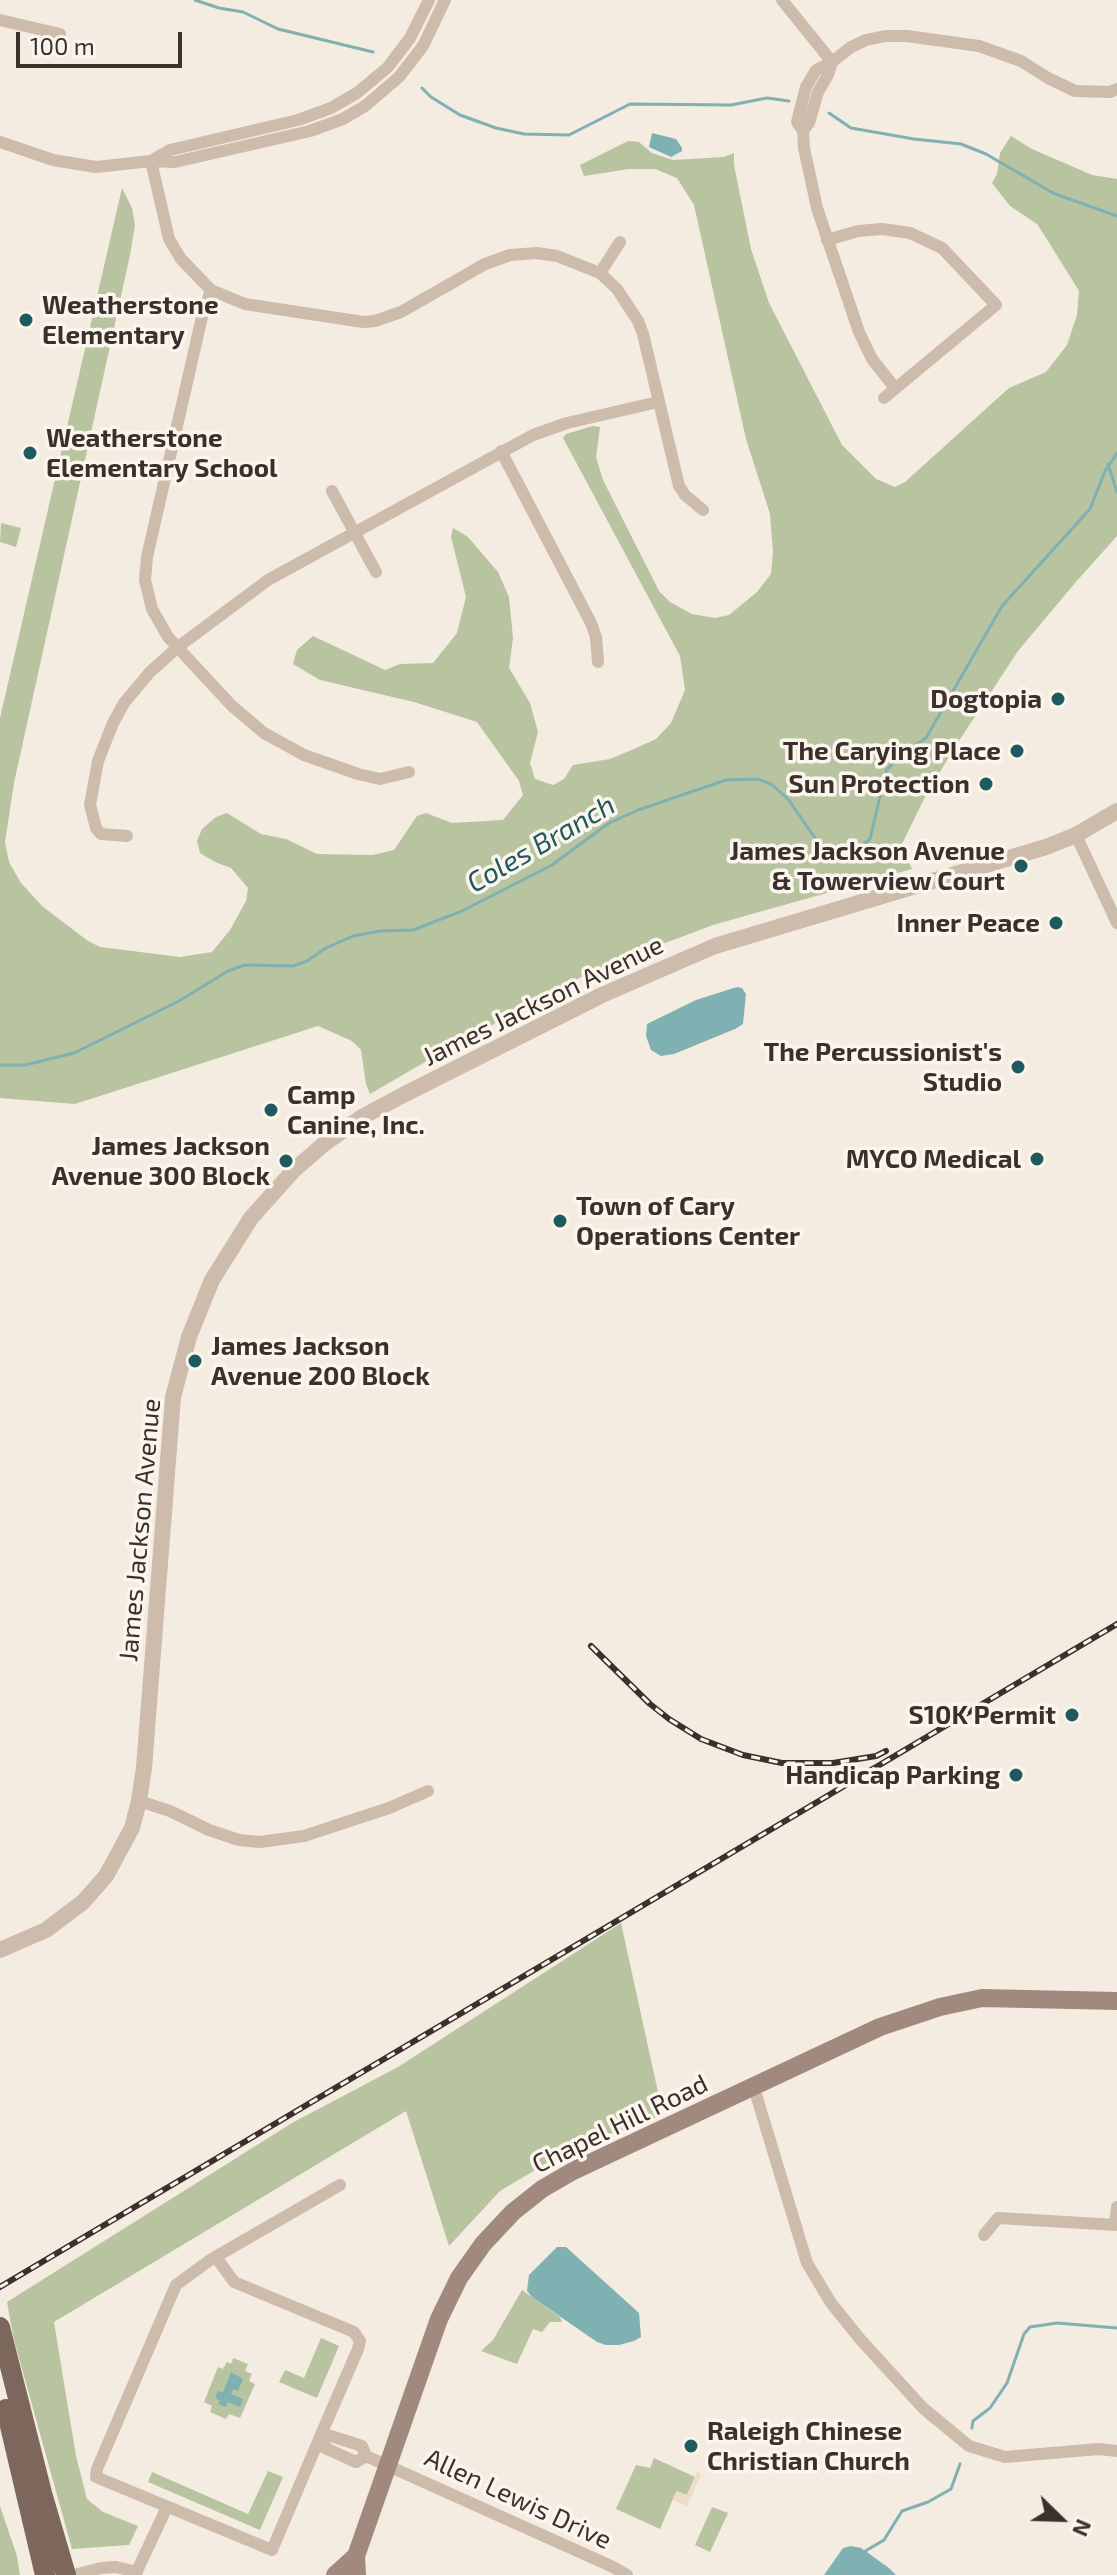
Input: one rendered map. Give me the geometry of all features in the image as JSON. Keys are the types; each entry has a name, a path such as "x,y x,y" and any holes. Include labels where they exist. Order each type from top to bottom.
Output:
{"main road":[{"name":"Chapel Hill Road","path":"357,2575 356,2556 439,2319 459,2278 483,2244 542,2189 573,2171 880,2027 940,2007 982,1998 1117,2001"},
{"path":"1,2330 38,2479 66,2575"},
{"path":"0,2382 45,2575"},
{"name":"Chapel Hill Road","path":"335,2575 356,2556"}],"street":[{"path":"151,161 170,150 298,120 331,108 357,93 388,67 410,38 429,0"},
{"path":"0,142 53,160 78,165 111,166 151,161 175,162 310,131 343,119 383,92 412,62 433,30 445,0"},
{"path":"782,0 832,62"},
{"path":"0,20 60,34"},
{"path":"895,388 872,359 843,290 810,179 803,131 797,122 806,87 816,70 866,40 907,36 979,46 1021,61 1075,91 1110,92 1117,89"},
{"path":"151,161 169,239 181,259 211,290 256,306 363,322 375,321 401,312 476,268 510,255 537,253 557,256 600,273 617,289 638,321 679,486 703,510"},
{"path":"827,240 858,231 882,229 918,236 942,248 996,305 884,398"},
{"path":"600,273 620,242"},
{"path":"211,290 202,317 147,557 147,597 157,620 178,647 240,713 264,733 283,745 329,764 380,779 409,772"},
{"path":"127,836 101,834 96,828 90,805 98,761 124,703 150,672 178,647 268,580 501,451 549,428 658,402"},
{"path":"501,451 591,623 596,637 598,662"},
{"path":"332,491 376,572"},
{"name":"James Jackson Avenue","path":"0,1950 46,1930 74,1910 94,1891 126,1843 139,1801 149,1717 173,1399 189,1337 212,1280 251,1218 294,1170 324,1144 376,1109 602,995 715,946 1018,856 1076,835 1117,811"},
{"path":"1076,835 1117,923"},
{"path":"139,1801 170,1811 209,1830 239,1840 260,1842 304,1836 389,1808 428,1791"},
{"path":"754,2088 807,2263 831,2303 923,2408 969,2446 1005,2457 1099,2449 1117,2451"},
{"path":"216,2257 234,2282 354,2332 360,2341 272,2550 96,2477 97,2469 176,2285 216,2257 340,2185"},
{"path":"984,2235 998,2218 1116,2225 1117,2207"},
{"name":"Allen Lewis Drive","path":"321,2438 325,2448 356,2462 366,2456 389,2465 627,2575"},
{"path":"74,2575 116,2567 136,2574 167,2507"}],"green space":[{"path":"1011,136 1032,149 1092,175 1117,179 1117,536 1018,651 953,750 901,846 912,869 713,925 596,969 370,1094 361,1050 352,1041 318,1026 75,1104 0,1098 0,718 122,188 132,208 135,225 130,255 14,783 5,842 9,862 21,883 42,906 88,941 100,947 180,957 212,952 230,930 246,901 248,888 231,868 200,853 197,841 202,829 216,817 227,813 261,834 286,839 317,854 373,855 394,850 417,816 426,813 452,823 503,820 523,795 519,781 477,722 414,702 320,680 293,664 297,650 313,636 385,670 400,664 433,663 457,633 466,597 451,537 453,528 468,537 498,572 509,597 513,638 509,668 530,703 538,732 530,763 535,779 553,785 564,779 573,765 610,759 634,749 656,739 671,723 685,690 680,656 563,438 566,434 600,427 596,457 603,480 659,591 670,602 692,614 715,618 729,615 757,592 771,574 770,514 746,439 694,205 677,178 655,169 629,169 584,176 580,165 628,141 639,142 652,153 673,160 724,157 734,153 751,249 769,303 842,445 876,479 895,487 905,482 1009,388 1046,372 1067,345 1077,315 1079,291 1048,241 1037,224 1010,206 992,183 997,174 1000,153"},
{"path":"1,523 21,528 16,547 0,542"},
{"path":"621,1923 663,2115 574,2147 500,2191 449,2246 406,2111 54,2322 76,2456 87,2499 103,2512 138,2526 129,2545 72,2549 14,2340 7,2302 292,2123 398,2067"},
{"path":"522,2290 560,2317 562,2322 550,2322 542,2332 533,2329 517,2364 481,2351 493,2340"},
{"path":"321,2338 339,2346 317,2398 279,2382 285,2370 304,2378"},
{"path":"233,2358 248,2364 245,2371 252,2374 249,2381 255,2384 240,2418 229,2414 226,2419 210,2412 212,2406 204,2402 218,2367 223,2369 227,2362 231,2364"},
{"path":"654,2458 695,2477 687,2495 676,2492 660,2529 616,2509 636,2465 650,2468"},
{"path":"268,2471 283,2477 260,2530 148,2482 152,2472 248,2514"},
{"path":"0,2506 17,2556 20,2575 0,2575"},
{"path":"712,2507 728,2513 710,2552 695,2545"}],"shaded area":[{"path":"697,2472 701,2474 687,2506 673,2500 677,2491 687,2495"}],"water":[{"path":"652,133 676,139 682,151 671,157 649,147"},
{"path":"737,987 746,994 743,1024 674,1054 661,1056 651,1050 646,1036 647,1024 696,1000"},
{"path":"557,2247 566,2247 639,2313 641,2337 619,2345 597,2342 532,2297 527,2291 529,2275"},
{"path":"231,2372 243,2379 238,2391 233,2389 231,2394 243,2399 240,2407 228,2402 226,2407 218,2404 220,2400 215,2398 218,2391 223,2392"},
{"path":"843,2548 861,2548 896,2575 824,2575"}],"waterway":[{"path":"195,0 243,12 278,29 373,52"},
{"path":"422,88 460,115 524,134 569,135 630,104 731,105 767,98 789,101"},
{"path":"829,113 851,128 961,144 986,154 1053,193 1117,216"},
{"name":"Coles Branch","path":"0,1065 25,1065 74,1053 179,1001 228,971 245,965 293,966 353,936 413,930 462,911 552,865 609,823 726,780 757,779 771,784 788,799 815,838 826,848 842,852 860,847 870,839 886,771 899,756 926,738 1002,606 1090,509 1105,471 1117,453"},
{"path":"1108,464 1117,492"},
{"path":"972,2428 973,2421 990,2408 1007,2383 1024,2334 1030,2327 1057,2323 1117,2328"},
{"path":"862,2553 884,2540 902,2511 928,2502 951,2489 960,2464"}],"railway":[{"path":"0,2287 1117,1624"},
{"path":"591,1646 669,1719 701,1739 743,1755 782,1763 833,1763 876,1756 886,1751"}],"place":[{"name":"Weatherstone Elementary","path":"26,320"},
{"name":"Weatherstone Elementary School","path":"30,453"},
{"name":"Dogtopia","path":"1058,699"},
{"name":"The Carying Place","path":"1017,751"},
{"name":"Sun Protection","path":"986,784"},
{"name":"James Jackson Avenue & Towerview Court","path":"1021,866"},
{"name":"Inner Peace","path":"1056,923"},
{"name":"The Percussionist's Studio","path":"1018,1067"},
{"name":"Camp Canine, Inc.","path":"271,1110"},
{"name":"MYCO Medical","path":"1037,1159"},
{"name":"James Jackson Avenue 300 Block","path":"286,1161"},
{"name":"Town of Cary Operations Center","path":"560,1221"},
{"name":"James Jackson Avenue 200 Block","path":"195,1361"},
{"name":"S10K Permit","path":"1072,1715"},
{"name":"Handicap Parking","path":"1016,1775"},
{"name":"Raleigh Chinese Christian Church","path":"691,2446"}]}
